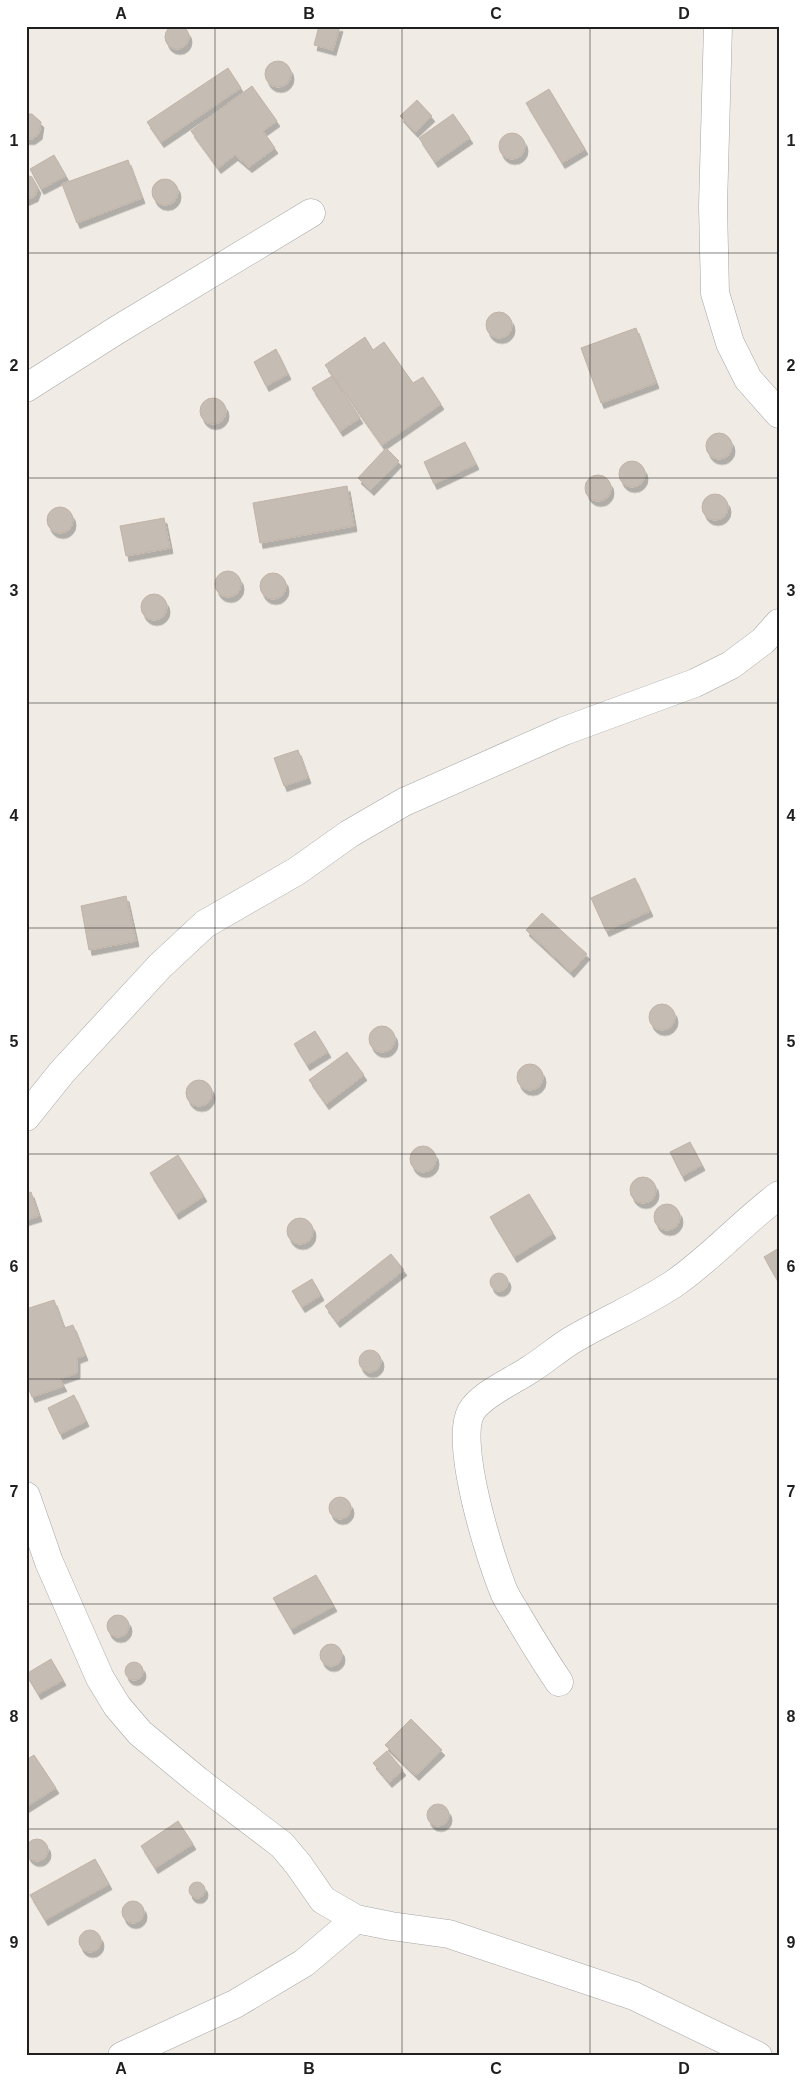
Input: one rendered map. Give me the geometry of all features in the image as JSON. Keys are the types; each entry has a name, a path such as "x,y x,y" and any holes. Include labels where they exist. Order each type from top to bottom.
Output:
{"street":[{"path":"718,26 712,206 715,292 730,343 748,379 779,414"},
{"path":"26,388 117,330 311,214"},
{"path":"30,1105 154,973 205,924 297,871 349,834 404,802 564,731 695,683 731,665 763,641 779,623"},
{"path":"559,1682 541,1656 504,1592 468,1468 466,1436 471,1412 490,1393 528,1371 573,1340 643,1304 676,1282 715,1251 755,1214 779,1196"},
{"path":"26,1496 53,1571 100,1678 117,1706 147,1739 198,1781 282,1845 298,1864 322,1900 356,1919 449,1934 634,1996 758,2056"},
{"path":"122,2056 234,2004 304,1963 356,1919"}],"building":[{"path":"172,25 182,25 189,32 189,42 182,49 172,49 165,42 165,32"},
{"path":"319,26 340,26 333,50 314,45"},
{"path":"278,61 287,65 291,74 287,83 278,87 269,83 265,74 269,65"},
{"path":"228,68 241,88 161,142 147,122"},
{"path":"252,86 277,121 263,131 275,148 249,167 235,155 218,168 191,131"},
{"path":"549,89 585,149 562,163 526,103"},
{"path":"417,100 432,116 415,132 400,116"},
{"path":"26,114 32,114 41,122 39,134 32,139 26,139"},
{"path":"453,114 470,138 435,162 419,138"},
{"path":"512,133 521,137 525,146 521,155 512,159 503,155 499,146 503,137"},
{"path":"54,155 66,176 41,189 30,169"},
{"path":"128,160 142,198 77,223 62,184"},
{"path":"26,175 32,177 38,188 35,196 26,200"},
{"path":"165,179 174,183 178,192 174,201 165,205 156,201 152,192 156,183"},
{"path":"499,312 508,316 512,325 508,334 499,338 490,334 486,325 490,316"},
{"path":"636,328 656,383 601,403 581,348"},
{"path":"365,337 373,350 384,342 413,383 423,377 441,404 382,445 325,365"},
{"path":"276,349 288,374 266,386 254,362"},
{"path":"332,376 360,418 340,431 312,388"},
{"path":"213,398 222,402 226,411 222,420 213,424 204,420 200,411 204,402"},
{"path":"719,433 728,437 732,446 728,455 719,459 710,455 706,446 710,437"},
{"path":"465,442 476,464 434,484 424,462"},
{"path":"386,448 399,461 371,490 358,478"},
{"path":"632,461 641,465 645,474 641,483 632,487 623,483 619,474 623,465"},
{"path":"598,475 607,479 611,488 607,497 598,501 589,497 585,488 589,479"},
{"path":"347,486 354,526 260,543 253,503"},
{"path":"715,494 724,498 728,507 724,516 715,520 706,516 702,507 706,498"},
{"path":"60,507 69,511 73,520 69,529 60,533 51,529 47,520 51,511"},
{"path":"164,518 170,548 126,556 120,526"},
{"path":"228,571 237,575 241,584 237,593 228,597 219,593 215,584 219,575"},
{"path":"273,573 282,577 286,586 282,595 273,599 264,595 260,586 264,577"},
{"path":"154,594 163,598 167,607 163,616 154,620 145,616 141,607 145,598"},
{"path":"298,750 308,778 284,786 274,758"},
{"path":"635,878 650,911 606,931 591,898"},
{"path":"126,896 136,941 89,950 81,906"},
{"path":"542,913 587,954 571,972 526,930"},
{"path":"662,1004 671,1008 675,1017 671,1026 662,1030 653,1026 649,1017 653,1008"},
{"path":"382,1026 391,1030 395,1039 391,1048 382,1052 373,1048 369,1039 373,1030"},
{"path":"315,1031 328,1052 307,1065 294,1044"},
{"path":"347,1052 364,1075 326,1104 309,1080"},
{"path":"530,1064 539,1068 543,1077 539,1086 530,1090 521,1086 517,1077 521,1068"},
{"path":"199,1080 208,1084 212,1093 208,1102 199,1106 190,1102 186,1093 190,1084"},
{"path":"690,1142 702,1165 682,1176 670,1152"},
{"path":"423,1146 432,1150 436,1159 432,1168 423,1172 414,1168 410,1159 414,1150"},
{"path":"178,1155 204,1196 176,1214 150,1173"},
{"path":"643,1177 652,1181 656,1190 652,1199 643,1203 634,1199 630,1190 634,1181"},
{"path":"31,1192 39,1216 26,1220 26,1193"},
{"path":"529,1194 553,1233 514,1257 490,1217"},
{"path":"667,1204 676,1208 680,1217 676,1226 667,1230 658,1226 654,1217 658,1208"},
{"path":"300,1218 309,1222 313,1231 309,1240 300,1244 291,1240 287,1231 291,1222"},
{"path":"779,1248 779,1283 764,1257"},
{"path":"391,1254 404,1270 337,1322 325,1306"},
{"path":"499,1273 505,1276 508,1282 505,1288 499,1291 493,1288 490,1282 493,1276"},
{"path":"312,1279 321,1295 302,1307 292,1291"},
{"path":"54,1300 64,1328 73,1325 85,1355 77,1358 77,1373 60,1379 64,1386 32,1397 26,1382 26,1309"},
{"path":"370,1350 378,1353 381,1361 378,1369 370,1372 362,1369 359,1361 362,1353"},
{"path":"74,1395 86,1421 60,1434 48,1408"},
{"path":"340,1497 348,1500 351,1508 348,1516 340,1519 332,1516 329,1508 332,1500"},
{"path":"316,1575 334,1606 291,1629 273,1598"},
{"path":"118,1615 126,1618 129,1626 126,1634 118,1637 110,1634 107,1626 110,1618"},
{"path":"331,1644 339,1647 342,1655 339,1663 331,1666 323,1663 320,1655 323,1647"},
{"path":"51,1659 63,1680 38,1694 26,1674"},
{"path":"134,1662 140,1665 143,1671 140,1677 134,1680 128,1677 125,1671 128,1665"},
{"path":"411,1719 442,1750 416,1775 385,1745"},
{"path":"387,1751 403,1770 389,1782 373,1763"},
{"path":"34,1755 56,1788 26,1807 26,1760"},
{"path":"438,1804 446,1807 449,1815 446,1823 438,1826 430,1823 427,1815 430,1807"},
{"path":"178,1821 193,1844 155,1868 141,1846"},
{"path":"37,1839 45,1842 48,1850 45,1858 37,1861 29,1858 26,1850 29,1842"},
{"path":"95,1859 109,1884 45,1920 30,1895"},
{"path":"194,1882 200,1882 205,1887 203,1896 194,1898 189,1893 189,1887"},
{"path":"133,1901 141,1904 144,1912 141,1920 133,1923 125,1920 122,1912 125,1904"},
{"path":"90,1930 98,1933 101,1941 98,1949 90,1952 82,1949 79,1941 82,1933"}]}
